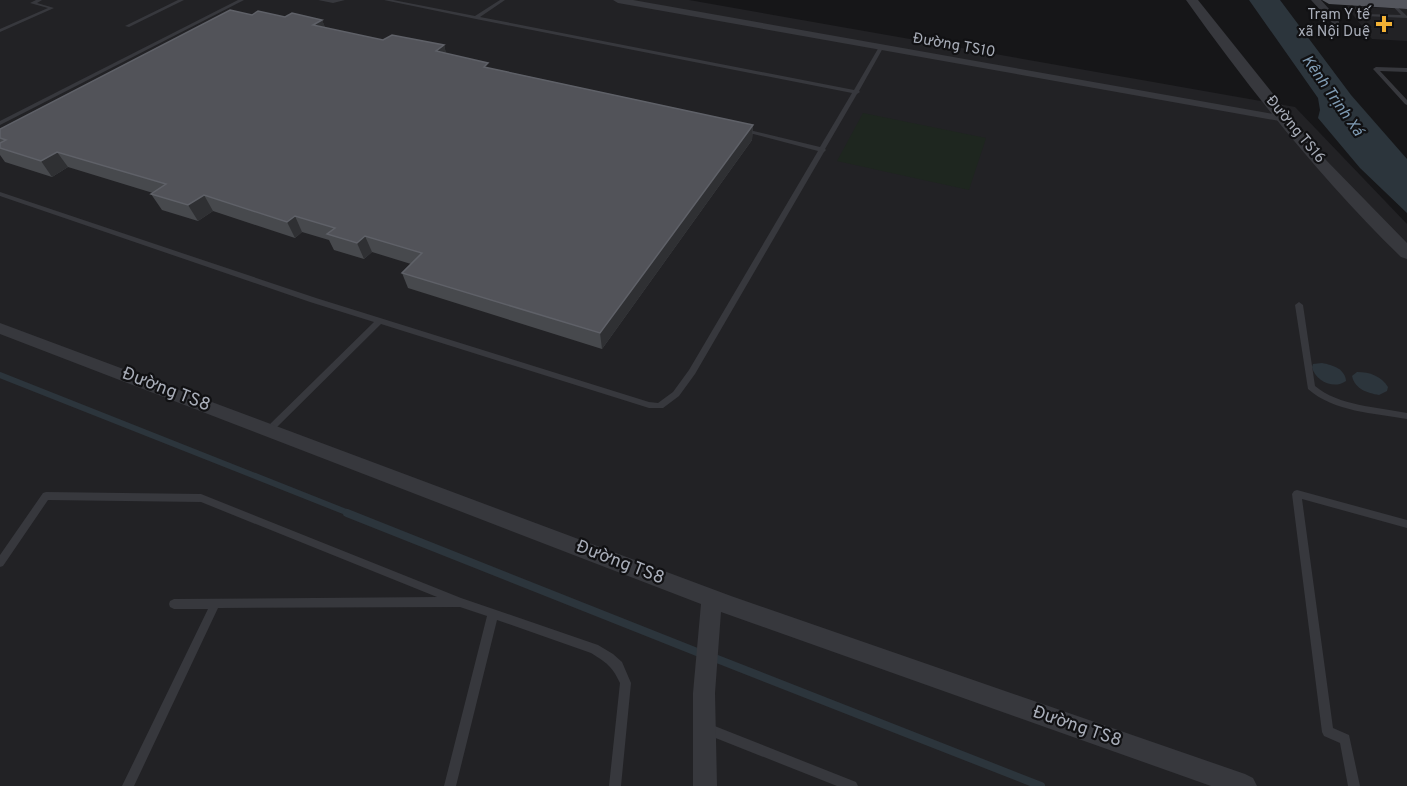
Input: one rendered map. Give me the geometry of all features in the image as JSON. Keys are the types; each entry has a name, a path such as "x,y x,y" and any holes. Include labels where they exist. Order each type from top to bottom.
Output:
{"main road":[{"path":"1329,0 1402,12"}],"street":[{"name":"Đường TS10","path":"618,0 1285,119"},
{"name":"Đường TS16","path":"1192,0 1285,119 1362,210 1407,253"},
{"path":"1316,0 1336,22"},
{"name":"Đường TS8","path":"0,328 712,598 1245,786"},
{"path":"705,786 704,693 712,598"}],"lane":[{"path":"0,31 52,8 32,3 40,0"},
{"path":"127,26 182,0"},
{"path":"0,123 242,0"},
{"path":"320,0 333,2 343,0"},
{"path":"386,0 857,92"},
{"path":"476,18 503,0"},
{"path":"1364,15 1402,12 1407,24"},
{"path":"0,194 380,320 649,405 660,406 676,394 692,372 824,150 881,48"},
{"path":"1407,70 1376,69 1407,103"},
{"path":"738,129 824,150"},
{"path":"1299,305 1311,387 1317,394 1333,400 1407,416"},
{"path":"270,429 380,320"},
{"path":"1354,786 1345,739 1328,732 1298,494 1407,524"},
{"path":"0,563 46,496 201,498 460,602 594,649 609,658 618,666 626,682 615,786"},
{"path":"174,604 460,602"},
{"path":"128,786 215,604"},
{"path":"450,786 493,614"},
{"path":"704,728 852,786"}],"shaded area":[{"path":"0,0 689,0 1295,107 1407,224 1407,786 0,786"},
{"name":"Trạm Y tế xã Nội Duệ","path":"1346,6 1407,9 1407,41 1372,39"},
{"path":"863,113 986,138 969,190 837,161"}],"water":[{"name":"Kênh Trịnh Xá","path":"1249,0 1280,0 1351,95 1407,159 1407,213 1360,168 1318,118 1320,110 1318,98"},
{"path":"1322,363 1334,366 1341,371 1346,381 1336,385 1321,380 1312,367 1313,364"},
{"path":"1357,372 1379,377 1388,387 1387,391 1379,395 1362,390 1352,376"}],"building":[{"path":"230,10 252,15 258,11 285,17 292,13 322,20 313,25 383,40 392,35 444,45 436,51 488,63 484,67 753,125 600,333 402,273 422,253 365,236 357,243 327,234 335,228 295,216 287,222 204,195 188,205 151,194 166,184 57,152 41,161 0,148 0,143 6,140 0,138 0,129"}],"waterway":[{"path":"0,375 351,514"},
{"path":"347,513 702,654"},
{"path":"712,657 1041,786"}],"place":[{"name":"Trạm Y tế xã Nội Duệ","path":"1384,24"}]}
